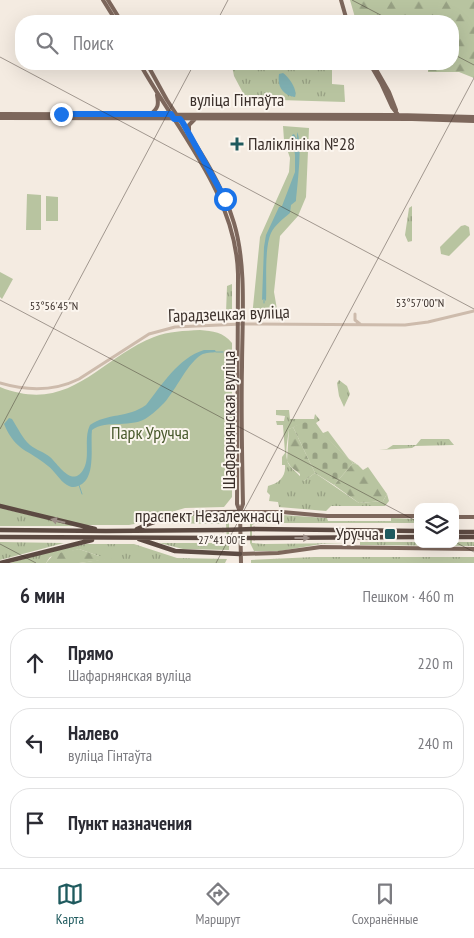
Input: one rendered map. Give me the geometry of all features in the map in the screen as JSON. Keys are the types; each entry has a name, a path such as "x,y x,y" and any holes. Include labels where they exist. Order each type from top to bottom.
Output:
{"highway":[{"path":"0,506 106,531"},
{"path":"135,530 153,522 178,515 204,512 240,512"},
{"name":"праспект Незалежнасці","path":"0,530 254,529 414,531"},
{"path":"459,532 474,532"},
{"name":"праспект Незалежнасці","path":"0,537 414,537"},
{"path":"127,537 141,539 175,551 240,554"},
{"path":"459,537 474,537"},
{"path":"0,563 52,549 105,538"}],"main road":[{"path":"103,0 115,15"},
{"path":"108,0 112,15"},
{"path":"341,0 345,15"},
{"path":"144,70 171,114 177,117"},
{"path":"150,70 177,117"},
{"path":"374,70 392,107 399,117"},
{"path":"375,70 389,92 399,117"},
{"path":"151,114 159,104 157,93"},
{"path":"384,115 392,107"},
{"name":"вуліца Гінтаўта","path":"0,116 171,114"},
{"name":"вуліца Гінтаўта","path":"0,116 384,115 474,121"},
{"name":"вуліца Гінтаўта","path":"177,117 195,119 474,117"},
{"name":"Шафарнянская вуліца","path":"177,117 222,192 235,225 240,254 239,324"},
{"name":"Шафарнянская вуліца","path":"177,117 221,199 235,240 238,263 243,504 240,512 241,563"},
{"path":"191,138 188,126 195,119"},
{"path":"240,512 282,512 327,516 414,516"},
{"path":"459,517 474,517"},
{"path":"240,554 278,553 321,547 474,549"}],"street":[{"name":"Гарадзецкая вуліца","path":"0,382 24,389 42,390 56,387 79,379 139,340 162,329 183,326 239,324 343,327 405,325 428,322 474,311"},
{"path":"355,314 356,321 363,325"}],"green space":[{"path":"350,0 474,0 474,78 459,72 428,72 428,70 459,70 459,15 354,15"},
{"path":"233,70 332,70 332,84 344,85 345,102 242,99 243,93"},
{"path":"283,126 309,128 306,197 298,216 280,236 274,292 279,321 276,317 252,317 260,237 289,172 290,158 284,140"},
{"path":"27,194 41,195 41,230 26,230"},
{"path":"46,196 58,197 58,221 46,221"},
{"path":"412,206 412,241 408,242 405,235 409,208"},
{"path":"461,226 469,227 470,235 449,256 441,254 440,247"},
{"path":"0,272 13,279 2,299 0,297"},
{"path":"232,284 232,314 227,318 209,319 209,315 223,315 226,313 227,286"},
{"name":"Парк Уручча","path":"200,330 218,333 225,336 232,343 232,497 224,507 185,508 129,525 84,525 0,505 0,387 24,394 46,394 65,389 82,381 134,347 154,337 171,332"},
{"path":"339,380 347,386 350,394 344,407 339,396 337,383"},
{"path":"276,410 289,410 290,419 314,419 315,414 320,420 316,423 323,433 328,431 349,459 358,465 353,463 308,421 289,429 286,449 288,463 304,481 315,473 359,503 383,501 387,494 389,501 385,506 331,506 326,511 279,507 278,502 269,501 268,486 281,479 285,469 285,465 282,465 282,457 285,453 283,425 277,425 276,421 284,421 285,416 276,415"},
{"path":"308,420 353,463 334,485 315,473 293,427"},
{"path":"293,427 315,473 304,481 300,480 300,474 287,461 289,429"},
{"path":"421,439 449,439 454,445 415,446 412,448 379,450 387,449 393,445 416,445"},
{"path":"353,463 363,470 368,467 387,494 383,501 359,503 334,485"},
{"path":"0,508 76,526 0,526"},
{"path":"191,515 224,515 229,520 229,550 183,549 159,543 227,543 226,524 156,523"},
{"path":"256,515 327,518 328,521 391,521 391,518 414,519 414,523 279,523 252,525 252,543 348,543 321,544 280,551 254,551 250,543 250,524"},
{"path":"0,542 64,543 0,560"},
{"path":"360,542 414,542 414,545 360,545"},
{"path":"459,542 474,542 474,546 459,546"},
{"path":"86,544 134,544 177,558 227,559 225,563 80,563 112,558 112,556 99,556 79,549 50,557 46,563 10,563 51,551"},
{"path":"79,549 99,556 112,556 112,559 79,563 46,563 54,554"},
{"path":"314,557 474,557 474,563 251,563 251,560"}],"water":[{"path":"283,73 292,84 296,94 295,97 284,92 280,86 279,74"},
{"path":"297,132 300,155 296,201 291,205 290,213 279,222 271,233 267,257 266,301 262,300 266,235 279,207 282,206 295,172 292,135 294,134 297,139"},
{"path":"204,350 215,350 216,352 203,354 197,358 166,400 142,421 105,425 92,430 90,470 84,483 77,487 67,485 41,460 18,445 4,424 9,418 12,419 30,445 50,457 65,473 74,477 79,475 85,465 87,436 90,425 103,419 132,412 146,405 178,366 186,359"}],"waterway":[{"path":"264,298 264,303"},
{"path":"216,352 223,352"},
{"path":"79,485 82,494"}],"place":[{"name":"Паліклініка №28","path":"237,144"},
{"name":"Уручча","path":"390,534"}],"route":[{"path":"61,114 171,114 174,119 180,119 183,123 225,199"}]}
